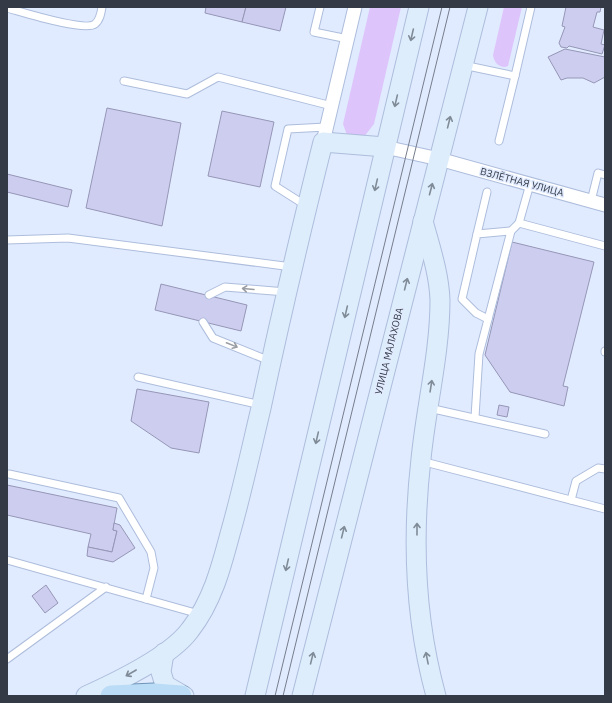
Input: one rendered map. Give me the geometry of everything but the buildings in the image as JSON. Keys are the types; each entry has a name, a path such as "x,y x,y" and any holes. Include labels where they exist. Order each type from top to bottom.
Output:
{"main road":[{"path":"255,696 419,7"},
{"name":"УЛИЦА МАЛАХОВА","path":"302,696 478,7"},
{"path":"86,696 111,685 180,642 190,631 201,614 214,589 241,497 286,292 325,134 385,147"},
{"path":"423,219 437,271 440,300 438,333 420,461 417,581 420,627 436,696"},
{"path":"164,653 161,672 165,685 184,696"},
{"path":"111,696 154,694 181,696"}],"street":[{"path":"325,134 355,7"},
{"name":"ВЗЛЁТНАЯ УЛИЦА","path":"385,147 439,159 605,205"}],"lane":[{"path":"7,8 72,25 86,27 94,25 99,20 102,7"},
{"path":"320,7 314,32 348,39"},
{"path":"499,141 531,7"},
{"path":"463,65 515,76"},
{"path":"124,81 187,94 218,77 332,106"},
{"path":"307,206 275,186 288,129 325,134"},
{"path":"591,201 598,173 605,175"},
{"path":"475,417 479,354 511,231 520,223 530,184"},
{"path":"487,192 462,299 476,313 488,319"},
{"path":"520,223 605,246"},
{"path":"477,234 511,231"},
{"path":"7,240 68,238 292,267"},
{"path":"209,295 225,286 286,292"},
{"path":"203,322 213,338 271,362"},
{"path":"138,377 261,405"},
{"path":"427,408 475,417 545,434"},
{"path":"420,461 605,509"},
{"path":"571,500 576,480 598,468 605,469"},
{"path":"9,474 119,498 151,552 154,568 146,599"},
{"path":"7,560 201,614"},
{"path":"7,659 106,587"}],"shaded area":[{"path":"370,7 401,7 374,124 363,138 347,135 343,124"},
{"path":"504,7 522,7 508,66 505,67 497,64 493,55"}],"tram line":[{"path":"275,696 442,7"},
{"path":"283,696 450,7"}]}
